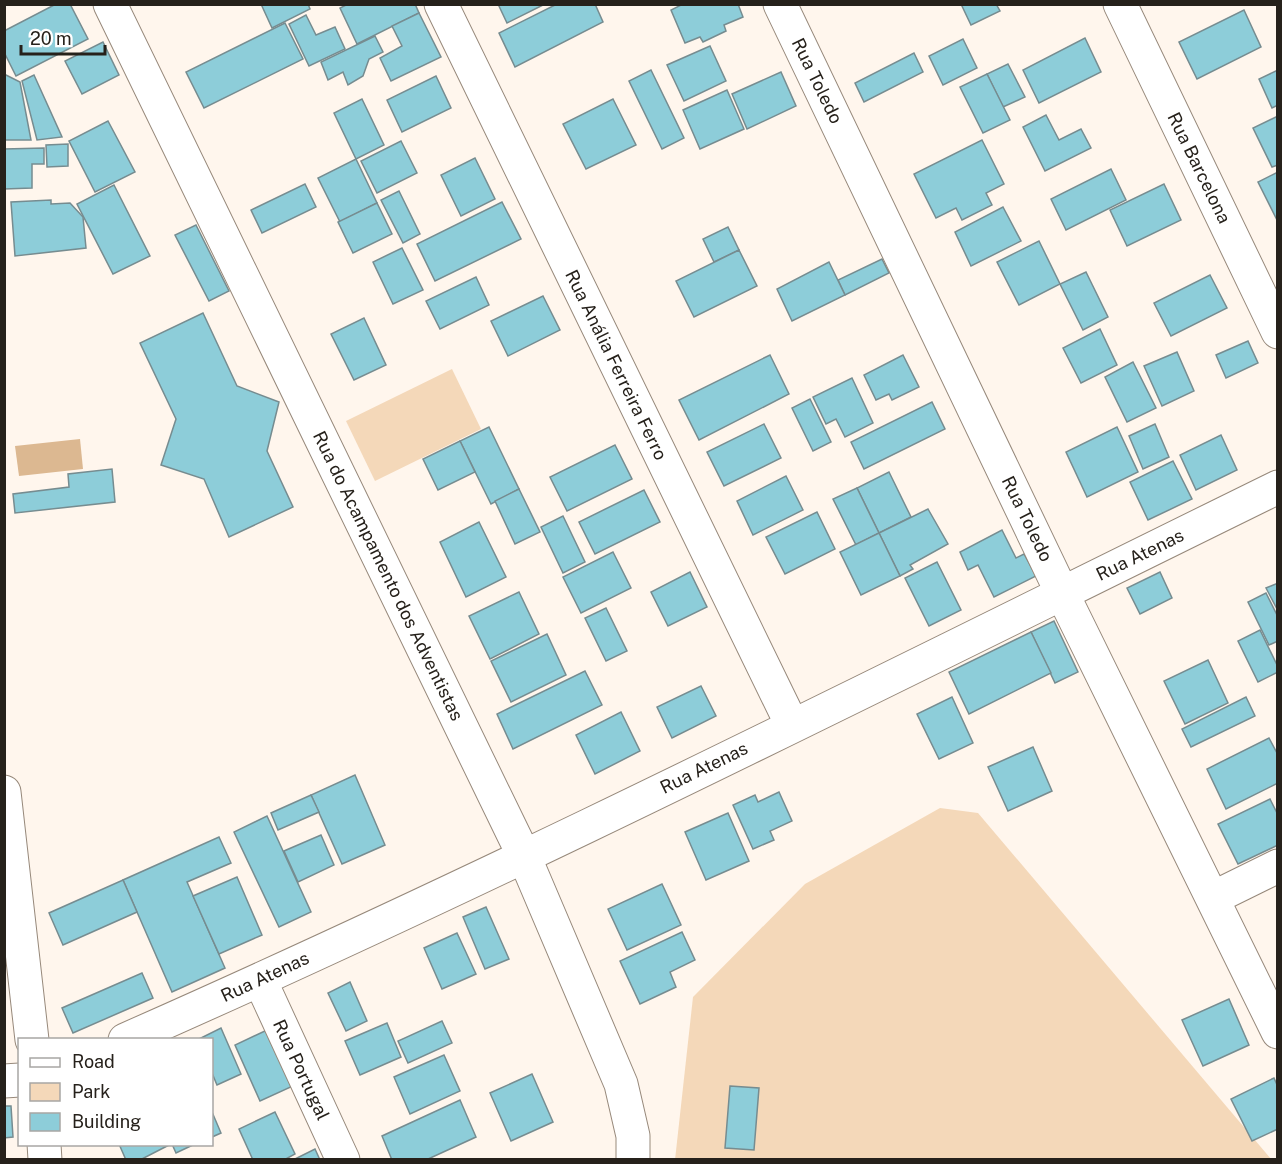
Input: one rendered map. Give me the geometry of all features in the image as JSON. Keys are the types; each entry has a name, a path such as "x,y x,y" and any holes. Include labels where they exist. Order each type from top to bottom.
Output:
{"street":[{"name":"Rua do Acampamento dos Adventistas","path":"110,4 524,856 621,1084 633,1136 633,1160"},
{"name":"Rua Anália Ferreira Ferro","path":"441,4 792,725"},
{"name":"Rua Toledo","path":"780,4 1062,593 1278,1032"},
{"name":"Rua Barcelona","path":"1120,4 1278,332"},
{"name":"Rua Atenas","path":"130,1038 260,980 524,856 1278,487"},
{"path":"4,792 32,1038"},
{"path":"1213,898 1278,866"},
{"name":"Rua Portugal","path":"260,980 343,1160"}],"green space":[{"path":"452,369 481,429 375,481 346,421"},
{"path":"940,808 978,813 1271,1159 675,1160 693,997 805,884"}],"shaded area":[{"path":"80,439 83,469 19,476 15,446"}],"building":[{"path":"56,4 70,4 88,39 16,76 4,52 4,31"},
{"path":"261,4 308,4 310,9 272,28"},
{"path":"348,4 415,4 419,13 357,44 340,8"},
{"path":"498,4 545,4 507,23"},
{"path":"557,4 595,4 603,22 515,67 499,33"},
{"path":"683,4 738,4 743,17 724,25 726,31 703,42 700,37 685,43 671,10"},
{"path":"961,4 996,4 1000,11 971,25"},
{"path":"1244,10 1261,47 1197,79 1179,42"},
{"path":"419,13 441,57 391,81 380,58 402,46 392,26"},
{"path":"306,15 316,35 335,27 345,49 309,66 289,24"},
{"path":"285,23 303,59 204,108 186,72"},
{"path":"375,36 383,52 369,59 363,76 348,85 343,72 328,80 321,62"},
{"path":"1085,38 1101,72 1039,103 1023,70"},
{"path":"963,39 977,68 943,85 929,56"},
{"path":"103,42 119,75 82,94 65,61"},
{"path":"710,46 726,81 684,101 667,65"},
{"path":"914,53 923,72 864,102 855,83"},
{"path":"1008,64 1025,97 1003,107 987,74"},
{"path":"651,70 684,138 662,149 629,81"},
{"path":"1278,70 1278,105 1272,108 1259,79"},
{"path":"781,72 796,106 747,129 732,94"},
{"path":"4,74 20,82 31,140 4,140"},
{"path":"987,74 1010,120 983,133 960,87"},
{"path":"34,75 62,137 37,140 22,81"},
{"path":"436,76 451,108 402,132 387,100"},
{"path":"727,90 744,129 700,149 683,110"},
{"path":"362,99 384,145 356,159 334,113"},
{"path":"613,99 636,145 586,169 563,124"},
{"path":"1046,115 1059,140 1081,129 1091,148 1045,171 1023,127"},
{"path":"1278,116 1278,165 1272,167 1253,128"},
{"path":"108,121 135,172 95,192 69,141"},
{"path":"982,140 1004,184 986,193 992,205 962,220 956,208 936,218 914,174"},
{"path":"401,141 417,173 377,193 361,161"},
{"path":"68,144 68,166 47,167 46,145"},
{"path":"44,148 44,164 32,164 32,188 4,189 4,149"},
{"path":"475,158 495,199 461,216 441,175"},
{"path":"356,159 377,203 340,222 318,178"},
{"path":"1111,169 1126,200 1066,230 1051,199"},
{"path":"1278,172 1278,220 1277,220 1258,182"},
{"path":"305,184 316,207 262,233 251,210"},
{"path":"1164,184 1181,220 1127,246 1110,210"},
{"path":"114,185 150,256 113,274 77,204"},
{"path":"399,191 420,234 403,243 381,200"},
{"path":"51,200 51,204 70,203 83,217 86,248 15,256 11,202"},
{"path":"502,202 521,239 435,281 417,244"},
{"path":"377,203 392,234 353,253 338,222"},
{"path":"1003,207 1021,241 971,266 955,232"},
{"path":"196,225 229,291 209,301 175,235"},
{"path":"728,227 739,250 714,262 703,239"},
{"path":"1039,241 1060,284 1019,305 997,262"},
{"path":"402,248 423,290 393,304 373,262"},
{"path":"739,250 757,286 694,317 676,281"},
{"path":"882,259 889,273 845,295 838,280"},
{"path":"829,262 845,295 792,321 777,289"},
{"path":"1086,272 1108,317 1083,330 1060,284"},
{"path":"1210,275 1227,308 1171,336 1154,303"},
{"path":"476,277 489,305 440,329 426,301"},
{"path":"543,296 560,330 508,356 491,321"},
{"path":"203,313 237,386 279,402 267,451 293,507 229,537 204,479 161,465 176,419 140,343"},
{"path":"364,318 386,365 354,380 331,334"},
{"path":"1100,329 1117,365 1081,383 1063,348"},
{"path":"1248,341 1258,363 1226,378 1216,355"},
{"path":"1177,352 1194,391 1162,406 1144,366"},
{"path":"770,355 789,394 699,440 679,400"},
{"path":"903,355 919,387 892,400 889,394 876,400 864,375"},
{"path":"1133,362 1156,408 1127,422 1105,377"},
{"path":"852,378 873,423 845,437 836,419 826,424 813,397"},
{"path":"810,399 831,442 813,451 792,408"},
{"path":"932,402 945,429 864,469 851,442"},
{"path":"764,424 781,458 724,486 707,452"},
{"path":"1155,424 1169,457 1143,469 1129,436"},
{"path":"489,427 519,489 491,504 460,441"},
{"path":"1117,427 1138,472 1087,497 1066,452"},
{"path":"1221,435 1237,470 1196,490 1180,455"},
{"path":"460,441 475,472 438,490 423,459"},
{"path":"615,445 632,479 567,511 550,477"},
{"path":"1173,461 1192,499 1148,520 1130,482"},
{"path":"112,469 115,502 15,513 13,494 69,487 68,474"},
{"path":"889,472 911,517 879,533 857,488"},
{"path":"786,476 803,510 753,535 737,501"},
{"path":"857,488 879,533 856,545 833,499"},
{"path":"519,489 540,532 515,544 495,501"},
{"path":"644,490 660,522 595,554 579,522"},
{"path":"928,509 948,544 910,565 913,569 900,576 879,533"},
{"path":"817,512 835,549 785,574 766,537"},
{"path":"563,516 585,562 563,573 541,527"},
{"path":"479,522 506,577 466,597 440,542"},
{"path":"1002,530 1016,558 1024,554 1036,576 994,597 978,565 968,570 960,552"},
{"path":"879,533 900,576 861,595 840,552"},
{"path":"613,552 631,588 581,613 563,577"},
{"path":"937,562 961,610 929,626 905,578"},
{"path":"690,572 707,607 668,626 651,592"},
{"path":"1160,572 1172,598 1140,614 1127,588"},
{"path":"1278,583 1278,611 1266,588"},
{"path":"519,592 539,634 490,659 469,616"},
{"path":"1266,593 1278,617 1278,641 1269,645 1248,602"},
{"path":"606,608 627,651 606,661 585,618"},
{"path":"1054,621 1078,672 1055,683 1031,632"},
{"path":"1260,630 1278,667 1278,672 1258,682 1238,641"},
{"path":"1031,632 1051,673 969,714 949,672"},
{"path":"547,634 566,675 511,702 491,661"},
{"path":"1208,660 1228,703 1185,724 1164,681"},
{"path":"585,671 602,705 513,749 497,714"},
{"path":"701,686 716,716 672,738 657,707"},
{"path":"952,697 973,743 939,759 917,714"},
{"path":"1246,697 1255,716 1191,747 1182,729"},
{"path":"621,712 640,751 595,774 576,735"},
{"path":"1269,738 1278,755 1278,783 1226,809 1207,769"},
{"path":"1033,747 1052,791 1008,811 988,767"},
{"path":"355,775 385,845 342,864 311,795"},
{"path":"779,792 792,821 770,831 774,840 753,849 733,805 755,795 758,802"},
{"path":"311,795 319,812 278,830 271,813"},
{"path":"1270,799 1278,815 1278,845 1238,864 1218,824"},
{"path":"728,813 749,861 706,880 685,832"},
{"path":"267,816 311,912 279,927 234,832"},
{"path":"321,835 334,865 298,882 284,851"},
{"path":"219,837 231,863 187,882 225,968 172,992 123,880"},
{"path":"237,877 262,935 219,954 193,896"},
{"path":"123,880 137,912 63,945 49,913"},
{"path":"662,884 681,925 627,950 608,909"},
{"path":"486,907 509,959 485,969 463,917"},
{"path":"682,932 695,960 670,972 676,987 640,1004 620,961"},
{"path":"457,933 476,974 442,989 424,948"},
{"path":"142,973 153,998 73,1033 62,1008"},
{"path":"350,982 367,1021 346,1031 328,993"},
{"path":"1229,999 1249,1045 1203,1066 1182,1020"},
{"path":"442,1021 452,1043 408,1063 398,1041"},
{"path":"387,1023 401,1057 360,1075 345,1041"},
{"path":"221,1028 241,1074 217,1085 213,1075 213,1038 201,1038"},
{"path":"267,1030 293,1086 260,1101 235,1045"},
{"path":"444,1055 460,1091 410,1114 394,1077"},
{"path":"532,1074 553,1122 511,1141 490,1093"},
{"path":"1274,1078 1278,1087 1278,1129 1252,1141 1231,1099"},
{"path":"730,1086 759,1088 754,1150 725,1148"},
{"path":"460,1100 476,1137 426,1160 392,1160 382,1136"},
{"path":"4,1106 11,1106 13,1137 4,1138"},
{"path":"275,1112 295,1154 284,1160 253,1160 239,1129"},
{"path":"213,1114 221,1133 213,1137"},
{"path":"120,1146 167,1146 140,1160 126,1160"},
{"path":"173,1146 191,1146 176,1153"},
{"path":"315,1149 320,1160 293,1160"}]}
